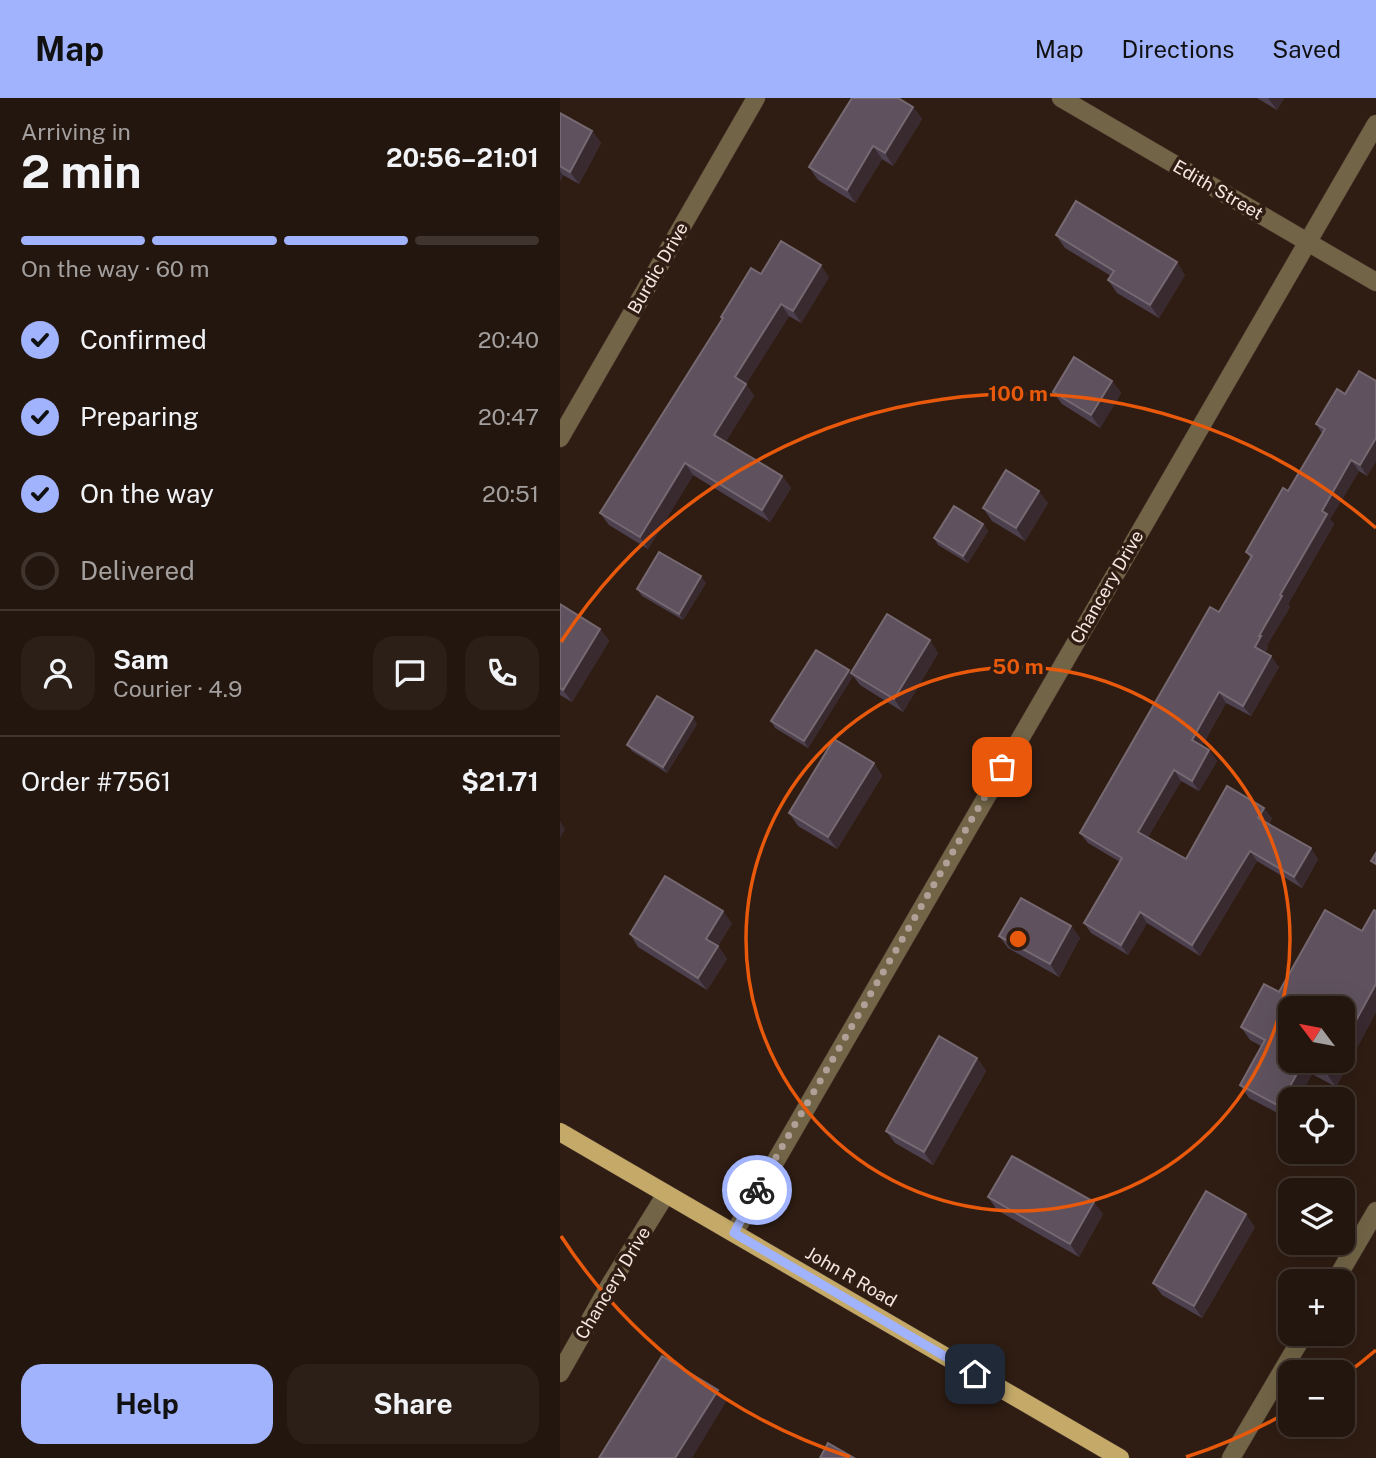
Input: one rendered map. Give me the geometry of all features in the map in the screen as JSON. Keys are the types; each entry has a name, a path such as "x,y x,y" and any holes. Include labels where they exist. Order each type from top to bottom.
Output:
{"main road":[{"name":"John R Road","path":"560,1132 1120,1458"}],"street":[{"name":"Burdic Drive","path":"560,438 756,98"},
{"name":"Edith Street","path":"1061,98 1376,282"},
{"name":"Chancery Drive","path":"734,1233 1376,124"},
{"name":"Chancery Drive","path":"560,1373 666,1194"},
{"path":"1342,1269 1376,1211"},
{"path":"1231,1458 1297,1346"}],"building":[{"path":"852,98 898,98 913,107 885,153 873,146 847,190 809,167"},
{"path":"560,113 592,131 570,172 560,166"},
{"path":"1076,201 1177,262 1150,305 1108,280 1114,271 1056,235"},
{"path":"781,241 821,265 793,311 781,304 735,377 746,384 714,435 782,476 762,510 685,463 640,537 600,513 723,318 721,317 751,268 761,274"},
{"path":"1074,357 1112,381 1091,415 1053,392"},
{"path":"1359,371 1376,381 1376,438 1360,465 1351,460 1322,511 1327,514 1259,636 1255,647 1271,656 1243,706 1219,692 1192,740 1209,750 1192,781 1174,770 1138,832 1186,859 1227,786 1264,808 1258,818 1311,848 1294,877 1250,851 1192,945 1140,912 1121,945 1084,923 1122,858 1080,833 1210,607 1219,612 1252,556 1246,552 1283,488 1288,491 1325,429 1316,424 1337,389 1345,394"},
{"path":"1006,470 1039,491 1016,528 983,508"},
{"path":"954,506 983,524 963,556 934,538"},
{"path":"659,552 701,576 679,614 637,589"},
{"path":"560,604 600,629 563,690 560,688"},
{"path":"887,614 930,640 894,699 851,673"},
{"path":"816,650 849,670 804,741 771,721"},
{"path":"657,696 693,717 663,767 627,745"},
{"path":"834,739 874,763 828,837 789,813"},
{"path":"665,876 723,911 706,939 718,946 698,978 630,934"},
{"path":"1021,898 1071,926 1050,964 999,936"},
{"path":"1325,910 1362,931 1374,910 1376,911 1376,984 1355,1022 1355,996 1278,996 1278,1073 1297,1073 1290,1087 1278,1087 1278,1105 1240,1085 1265,1040 1241,1027 1264,984 1279,992"},
{"path":"939,1036 977,1058 924,1152 886,1131"},
{"path":"1012,1156 1094,1202 1070,1244 988,1197"},
{"path":"1206,1191 1246,1214 1194,1306 1153,1283"},
{"path":"662,1356 718,1390 675,1458 599,1458"},
{"path":"828,1443 854,1458 820,1458"}],"way so far":[{"path":"757,1190 1002,767"}],"route":[{"path":"757,1190 734,1233 975,1374"}]}
